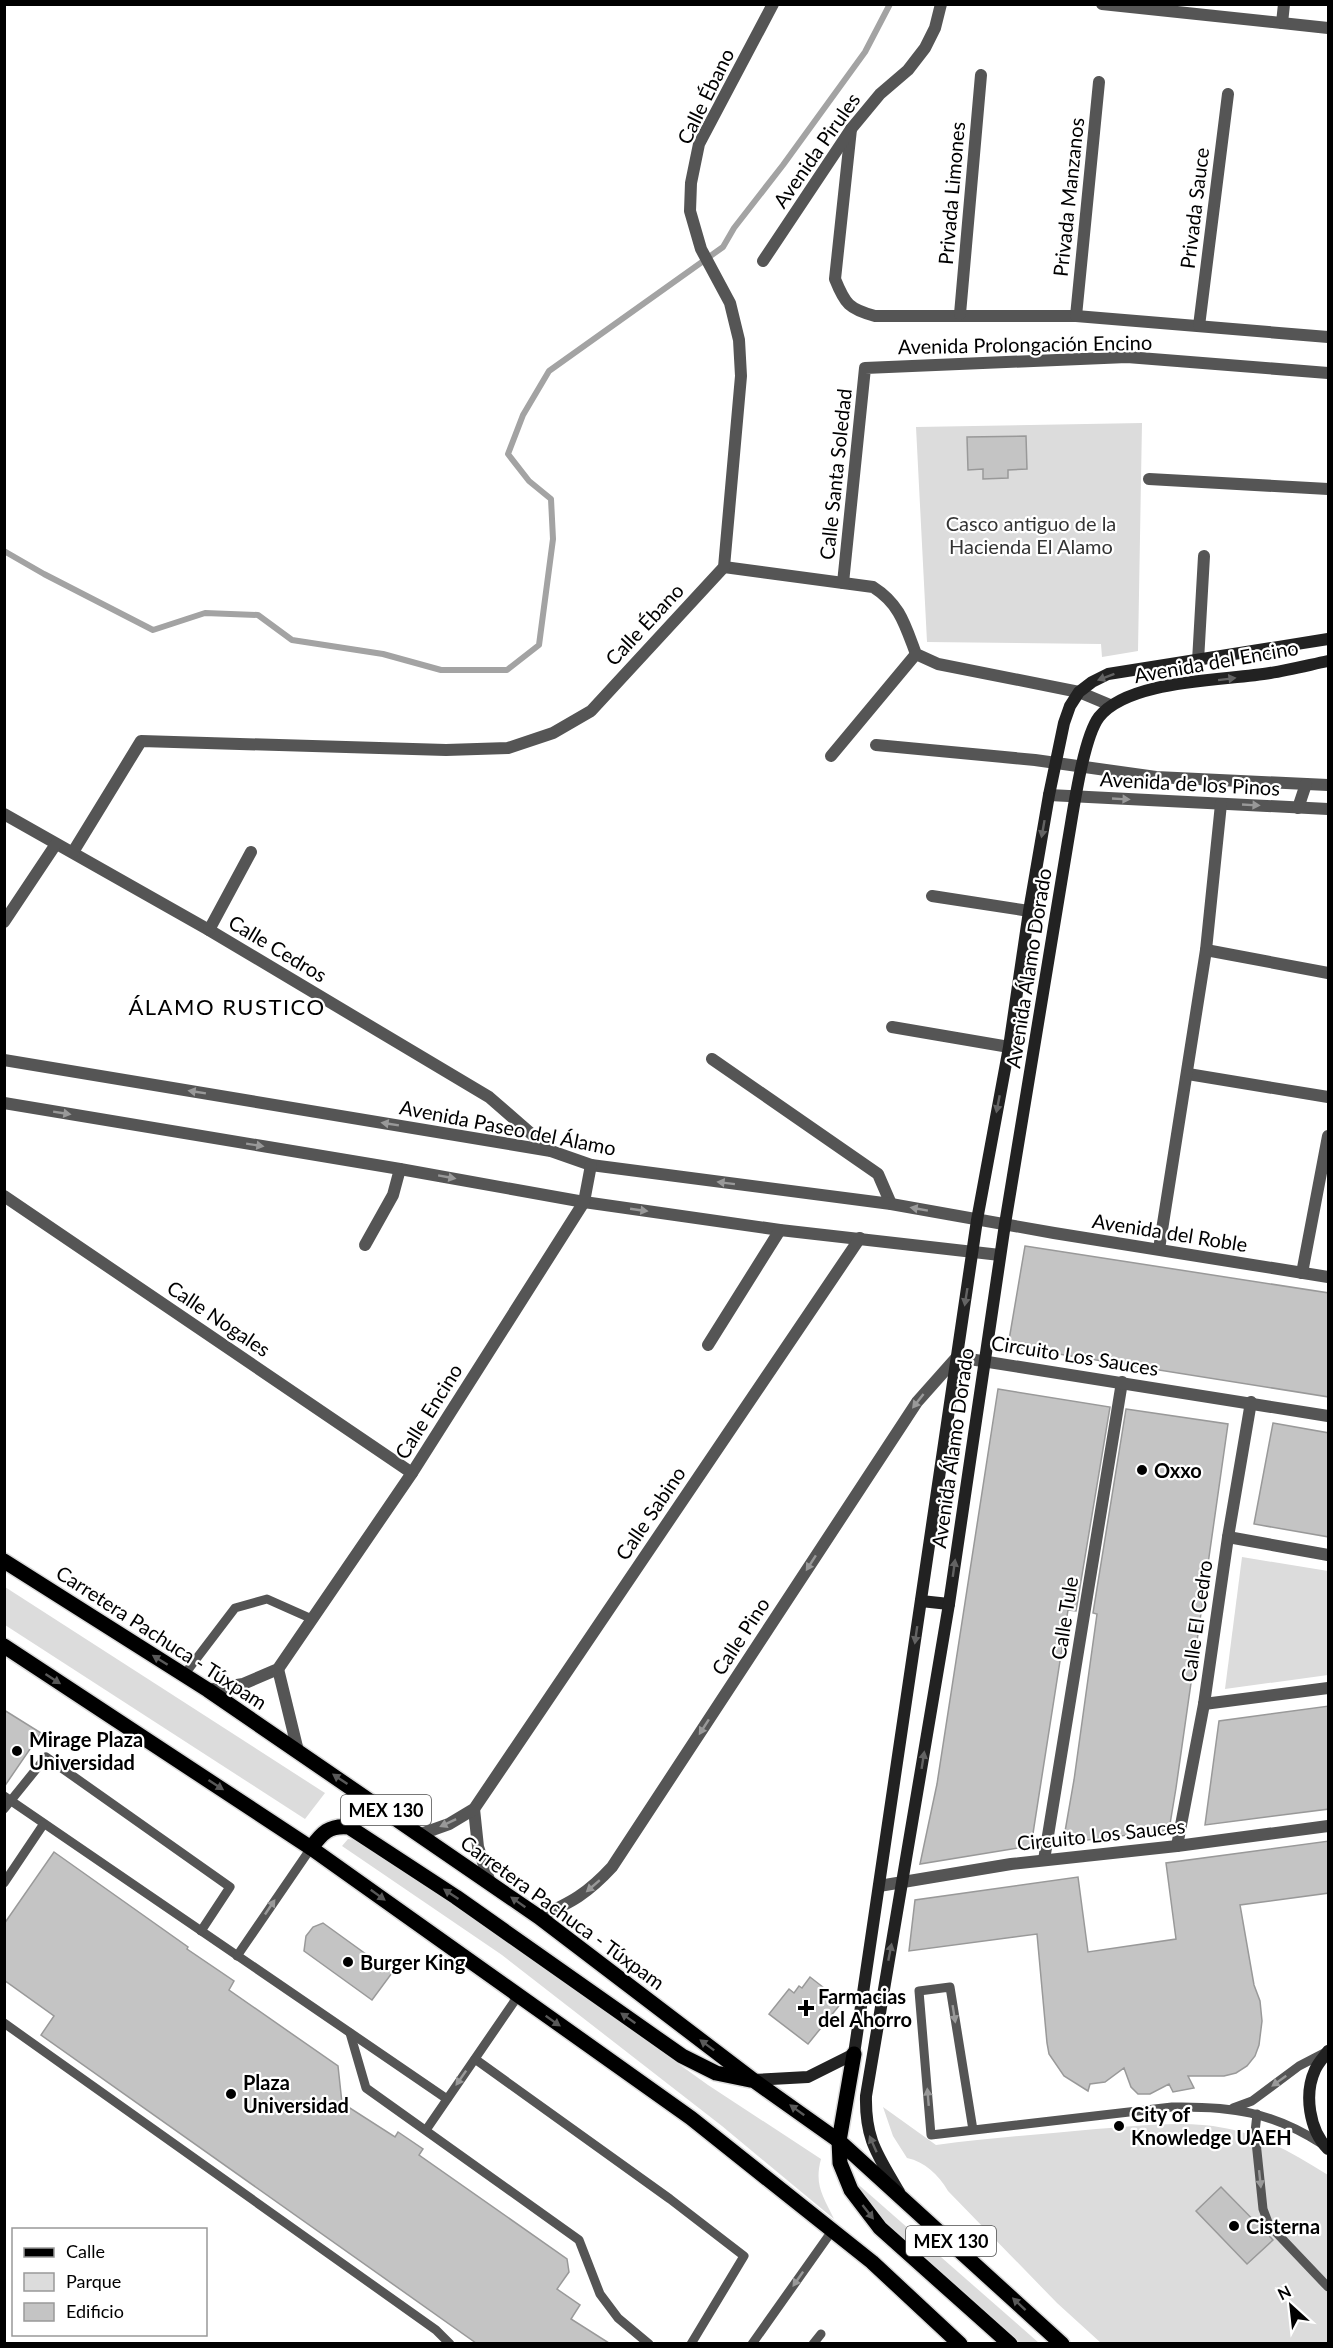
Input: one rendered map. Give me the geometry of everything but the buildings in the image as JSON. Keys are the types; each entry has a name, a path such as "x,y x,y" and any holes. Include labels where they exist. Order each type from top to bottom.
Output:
{"main road":[{"name":"Carretera Pachuca - Túxpam","path":"4,1561 208,1690 539,1917 753,2080 839,2141 1062,2343"},
{"name":"MEX 130","path":"4,1646 311,1848 691,2118 872,2262 953,2341"},
{"path":"311,1848 322,1833 335,1826 349,1827 456,1898 682,2056 716,2073 753,2080"},
{"path":"854,2054 839,2141 840,2163 851,2190 880,2228 1010,2343"}],"street":[{"name":"Calle Ébano","path":"74,852 141,741 446,750 508,748 553,733 591,711 724,567 741,376 739,340 730,303 701,249 690,211 691,183 699,144 772,4"},
{"name":"Avenida Pirules","path":"763,261 851,129 880,94 908,70 925,48 935,28 941,4"},
{"path":"1102,4 1157,7 1329,28"},
{"path":"1282,23 1284,4"},
{"name":"Privada Limones","path":"960,314 981,75"},
{"name":"Privada Manzanos","path":"1076,316 1099,82"},
{"name":"Privada Sauce","path":"1199,326 1228,94"},
{"path":"851,129 835,279 842,298 855,310 875,316 960,314 1076,316 1329,337"},
{"name":"Avenida Prolongación Encino","path":"865,368 1127,357 1329,373"},
{"name":"Calle Santa Soledad","path":"843,583 865,368"},
{"path":"1149,479 1329,489"},
{"path":"1198,660 1204,556"},
{"path":"724,567 873,587 888,596 899,610 916,654 938,664 1079,692 1110,705"},
{"name":"Avenida del Encino","path":"1079,692 1108,674 1329,639"},
{"path":"831,756 916,654"},
{"name":"Avenida del Encino","path":"1110,705 1147,689 1270,673 1329,661"},
{"name":"Avenida Álamo Dorado","path":"854,2054 977,1220 1009,1047 1029,911 1055,763 1064,723 1070,706 1079,692"},
{"name":"Avenida Álamo Dorado","path":"901,2196 871,2142 865,2119 868,2086 949,1604 983,1361 1075,797 1098,718 1110,705"},
{"name":"Avenida de los Pinos","path":"876,745 1055,763 1156,777 1329,785"},
{"path":"1298,808 1306,784"},
{"name":"Avenida de los Pinos","path":"1049,795 1329,809"},
{"path":"1159,1249 1206,950 1221,804"},
{"name":"Calle Cedros","path":"4,814 209,930 489,1097 551,1151"},
{"path":"4,922 56,844"},
{"path":"209,930 251,852"},
{"path":"932,896 1029,911"},
{"path":"1206,950 1329,973"},
{"path":"892,1028 1009,1047"},
{"path":"712,1059 878,1174 891,1204"},
{"name":"Avenida Paseo del Álamo","path":"4,1060 551,1151 591,1165 891,1204 1005,1224"},
{"path":"1188,1074 1329,1097"},
{"path":"4,1103 584,1202 780,1230 1000,1255"},
{"path":"1302,1273 1329,1136"},
{"name":"Calle Encino","path":"278,1669 412,1473 584,1202 591,1165"},
{"path":"365,1245 393,1195 400,1169"},
{"name":"Calle Nogales","path":"4,1196 412,1473"},
{"name":"Avenida del Roble","path":"1005,1224 1329,1277"},
{"path":"708,1345 780,1230"},
{"name":"Calle Sabino","path":"421,1834 449,1824 474,1809 860,1238"},
{"name":"Circuito Los Sauces","path":"957,1357 1329,1416"},
{"name":"Calle Pino","path":"539,1917 567,1905 592,1889 612,1867 916,1402 957,1357"},
{"name":"Calle Tule","path":"1044,1860 1122,1382"},
{"name":"Calle El Cedro","path":"1177,1846 1204,1704 1228,1536 1251,1402"},
{"path":"1228,1536 1329,1555"},
{"path":"921,1601 949,1604"},
{"path":"208,1690 243,1684 278,1669 298,1751"},
{"path":"1204,1704 1329,1688"},
{"path":"474,1809 478,1847 490,1883"},
{"name":"Circuito Los Sauces","path":"879,1886 904,1880 1044,1860 1177,1846 1329,1826"},
{"path":"1327,2148 1312,2119 1309,2102 1310,2085 1315,2068 1328,2051"},
{"path":"753,2080 808,2077 854,2054"}],"lane":[{"path":"184,1675 235,1608 267,1599 312,1619"},
{"path":"4,1809 8,1798 46,1756 230,1887 201,1931"},
{"path":"8,1798 447,2100"},
{"path":"4,1883 43,1824"},
{"path":"237,1956 311,1848"},
{"path":"973,2130 950,1987 919,1991 931,2134 973,2130 1172,2108 1229,2109 1257,2114 1297,2128 1327,2148"},
{"path":"426,2130 518,1996"},
{"path":"4,2023 436,2330 450,2343"},
{"path":"350,2033 366,2088 579,2240 600,2294 618,2318 649,2343"},
{"path":"1229,2109 1252,2101 1299,2066 1328,2051"},
{"path":"475,2059 661,2192 744,2256 691,2343"},
{"path":"1257,2114 1255,2132 1263,2209 1269,2225 1329,2287"},
{"path":"752,2343 832,2231"},
{"path":"813,2343 822,2334"}],"green space":[{"name":"Casco antiguo de la Hacienda El Alamo","path":"1142,423 1138,651 1102,657 1101,644 927,642 916,427"},
{"path":"1242,1557 1328,1571 1328,1675 1225,1689"},
{"path":"5,1587 325,1793 305,1819 5,1625"},
{"path":"348,1839 355,1840 511,1944 708,2085 821,2159 819,2183 834,2219 722,2126 502,1955 342,1846"},
{"path":"883,2107 936,2145 1096,2129 1182,2124 1234,2130 1271,2143 1294,2155 1328,2175 1328,2343 1101,2343 1057,2303 948,2191 935,2174 920,2162 907,2158 893,2136"},
{"path":"844,2172 1039,2343 1003,2343 870,2217"}],"waterway":[{"path":"4,551 153,630 205,613 258,615 292,640 383,654 441,670 507,670 539,645 553,539 551,499 529,481 508,454 523,415 549,371 723,247 734,228 865,52 890,4"}],"place":[{"name":"Oxxo","path":"1142,1470"},
{"name":"Mirage Plaza Universidad","path":"17,1751"},
{"name":"Burger King","path":"348,1962"},
{"name":"Farmacias del Ahorro","path":"806,2008"},
{"name":"Plaza Universidad","path":"231,2094"},
{"name":"City of Knowledge UAEH","path":"1119,2126"},
{"name":"Cisterna","path":"1234,2226"}],"district":[{"name":"ÁLAMO RUSTICO","path":"227,1006"}]}
